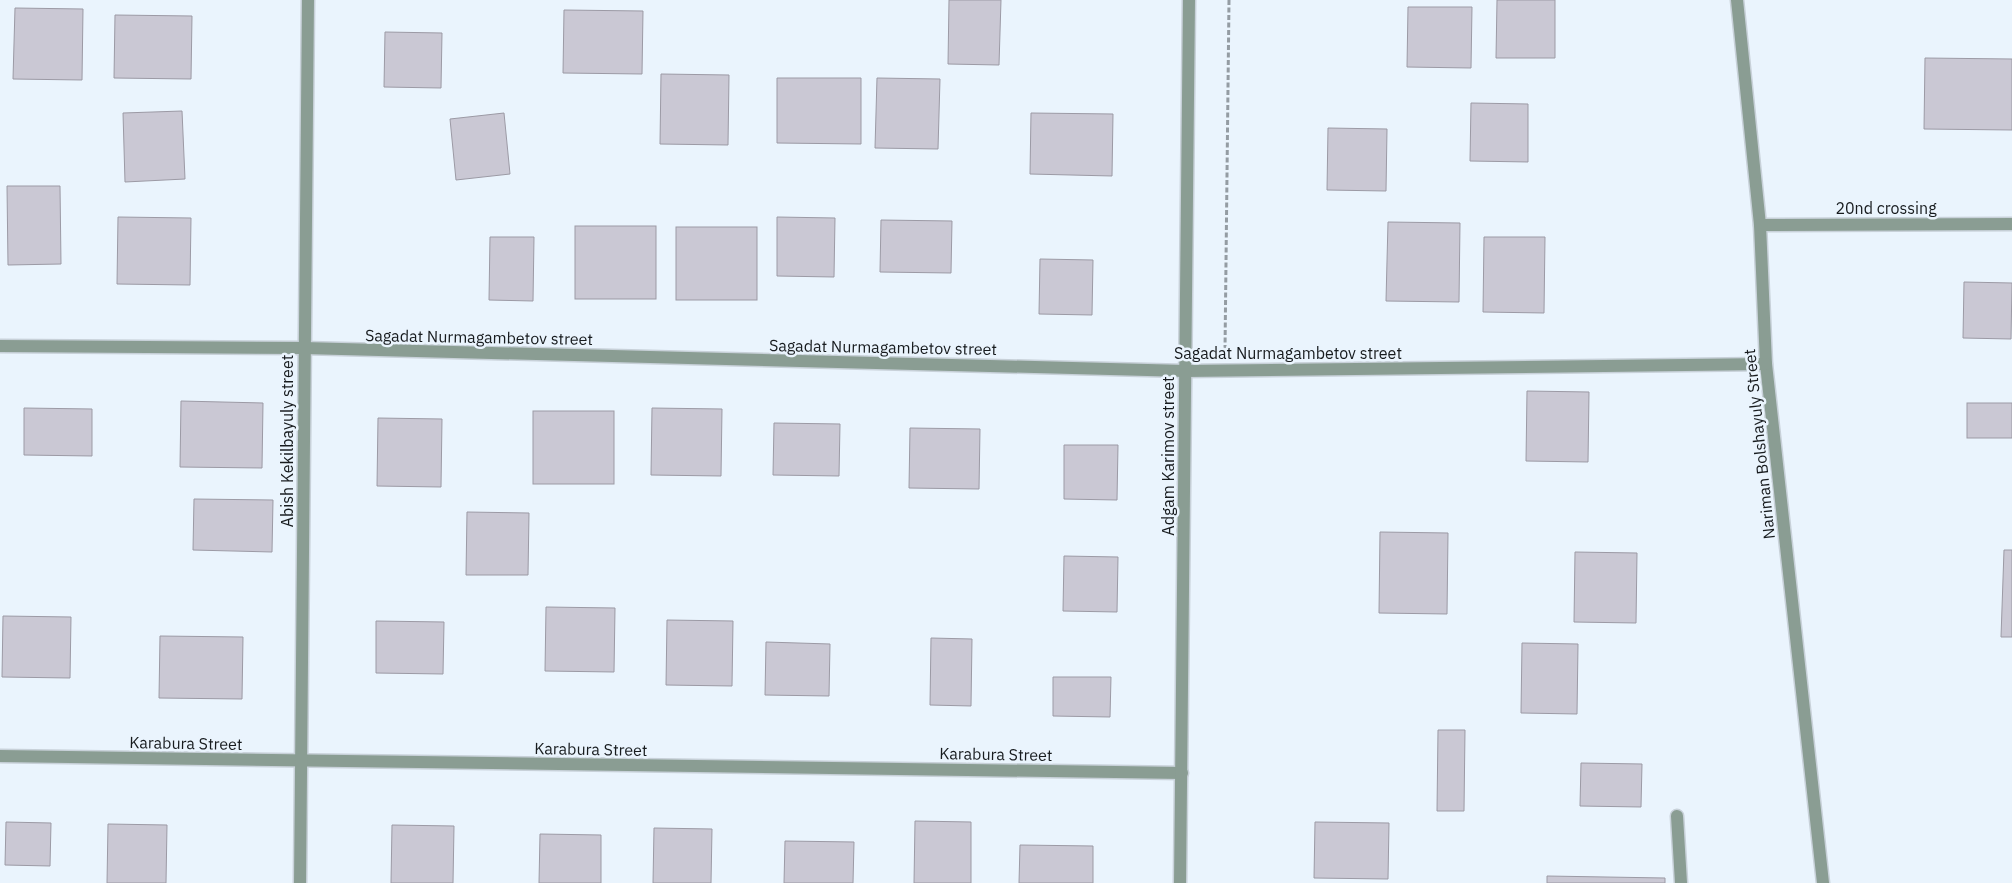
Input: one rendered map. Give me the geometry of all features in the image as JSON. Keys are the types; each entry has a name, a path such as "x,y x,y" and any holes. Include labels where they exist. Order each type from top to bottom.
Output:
{"street":[{"name":"Abish Kekilbayuly street","path":"300,883 308,0"},
{"name":"Adgam Karimov street","path":"1180,883 1189,0"},
{"name":"Nariman Bolshayuly Street","path":"1738,0 1760,225 1766,364 1823,883"},
{"name":"20nd crossing","path":"1760,225 2012,224"},
{"name":"Sagadat Nurmagambetov street","path":"0,346 304,348 1185,371 1766,364"},
{"name":"Karabura Street","path":"0,756 1182,773"},
{"path":"1677,816 1681,883"}],"path":[{"path":"1225,371 1229,0"}],"building":[{"path":"949,0 1001,0 999,65 948,64"},
{"path":"1497,0 1555,0 1555,58 1496,58"},
{"path":"1408,7 1472,7 1471,68 1407,67"},
{"path":"15,8 83,9 82,80 13,79"},
{"path":"564,10 643,11 642,74 563,73"},
{"path":"115,15 192,16 191,79 114,78"},
{"path":"385,32 442,33 441,88 384,87"},
{"path":"1925,58 2012,59 2012,130 1924,129"},
{"path":"661,74 729,75 728,145 660,144"},
{"path":"777,78 861,78 861,144 777,143"},
{"path":"877,78 940,79 938,149 875,148"},
{"path":"1471,103 1528,104 1528,162 1470,161"},
{"path":"182,111 185,179 125,182 123,113"},
{"path":"504,113 510,174 456,180 450,119"},
{"path":"1031,113 1113,114 1112,176 1030,174"},
{"path":"1328,128 1387,129 1386,191 1327,190"},
{"path":"7,186 60,186 61,264 8,265"},
{"path":"118,217 191,218 190,285 117,284"},
{"path":"777,217 835,218 834,277 777,276"},
{"path":"881,220 952,221 951,273 880,272"},
{"path":"1388,222 1460,223 1459,302 1386,301"},
{"path":"575,226 656,226 656,299 575,299"},
{"path":"676,227 757,227 757,300 676,300"},
{"path":"490,237 534,237 533,301 489,300"},
{"path":"1484,237 1545,237 1544,313 1483,312"},
{"path":"1040,259 1093,260 1092,315 1039,314"},
{"path":"1964,282 2012,283 2011,339 1963,338"},
{"path":"1527,391 1589,392 1588,462 1526,461"},
{"path":"181,401 263,403 262,468 180,467"},
{"path":"1967,403 2012,403 2012,438 1967,438"},
{"path":"24,408 92,409 92,456 24,455"},
{"path":"652,408 722,409 721,476 651,475"},
{"path":"533,411 614,411 614,484 533,484"},
{"path":"378,418 442,419 441,487 377,486"},
{"path":"774,423 840,424 839,476 773,475"},
{"path":"910,428 980,429 979,489 909,488"},
{"path":"1064,445 1118,445 1117,500 1064,499"},
{"path":"194,499 273,500 272,552 193,550"},
{"path":"467,512 529,513 528,575 466,575"},
{"path":"1380,532 1448,533 1447,614 1379,613"},
{"path":"2004,550 2012,550 2012,637 2001,637"},
{"path":"1575,552 1637,553 1636,623 1574,622"},
{"path":"1064,556 1118,557 1117,612 1063,611"},
{"path":"546,607 615,608 614,672 545,671"},
{"path":"3,616 71,617 70,678 2,677"},
{"path":"667,620 733,621 732,686 666,685"},
{"path":"376,621 444,622 443,674 376,673"},
{"path":"160,636 243,637 242,699 159,698"},
{"path":"931,638 972,639 971,706 930,705"},
{"path":"766,642 830,644 829,696 765,695"},
{"path":"1522,643 1578,644 1577,714 1521,713"},
{"path":"1053,677 1111,677 1110,717 1053,716"},
{"path":"1438,730 1465,730 1464,811 1437,811"},
{"path":"1581,763 1642,764 1641,807 1580,806"},
{"path":"915,821 971,822 971,883 914,883"},
{"path":"6,822 51,823 50,866 5,865"},
{"path":"1315,822 1389,823 1388,879 1314,878"},
{"path":"108,824 167,825 166,883 107,883"},
{"path":"392,825 454,826 453,883 391,883"},
{"path":"654,828 712,829 711,883 653,883"},
{"path":"540,834 601,835 601,883 539,883"},
{"path":"785,841 854,842 853,883 784,883"},
{"path":"1020,845 1093,846 1093,883 1019,883"},
{"path":"1547,876 1665,878 1665,883 1547,883"}]}
